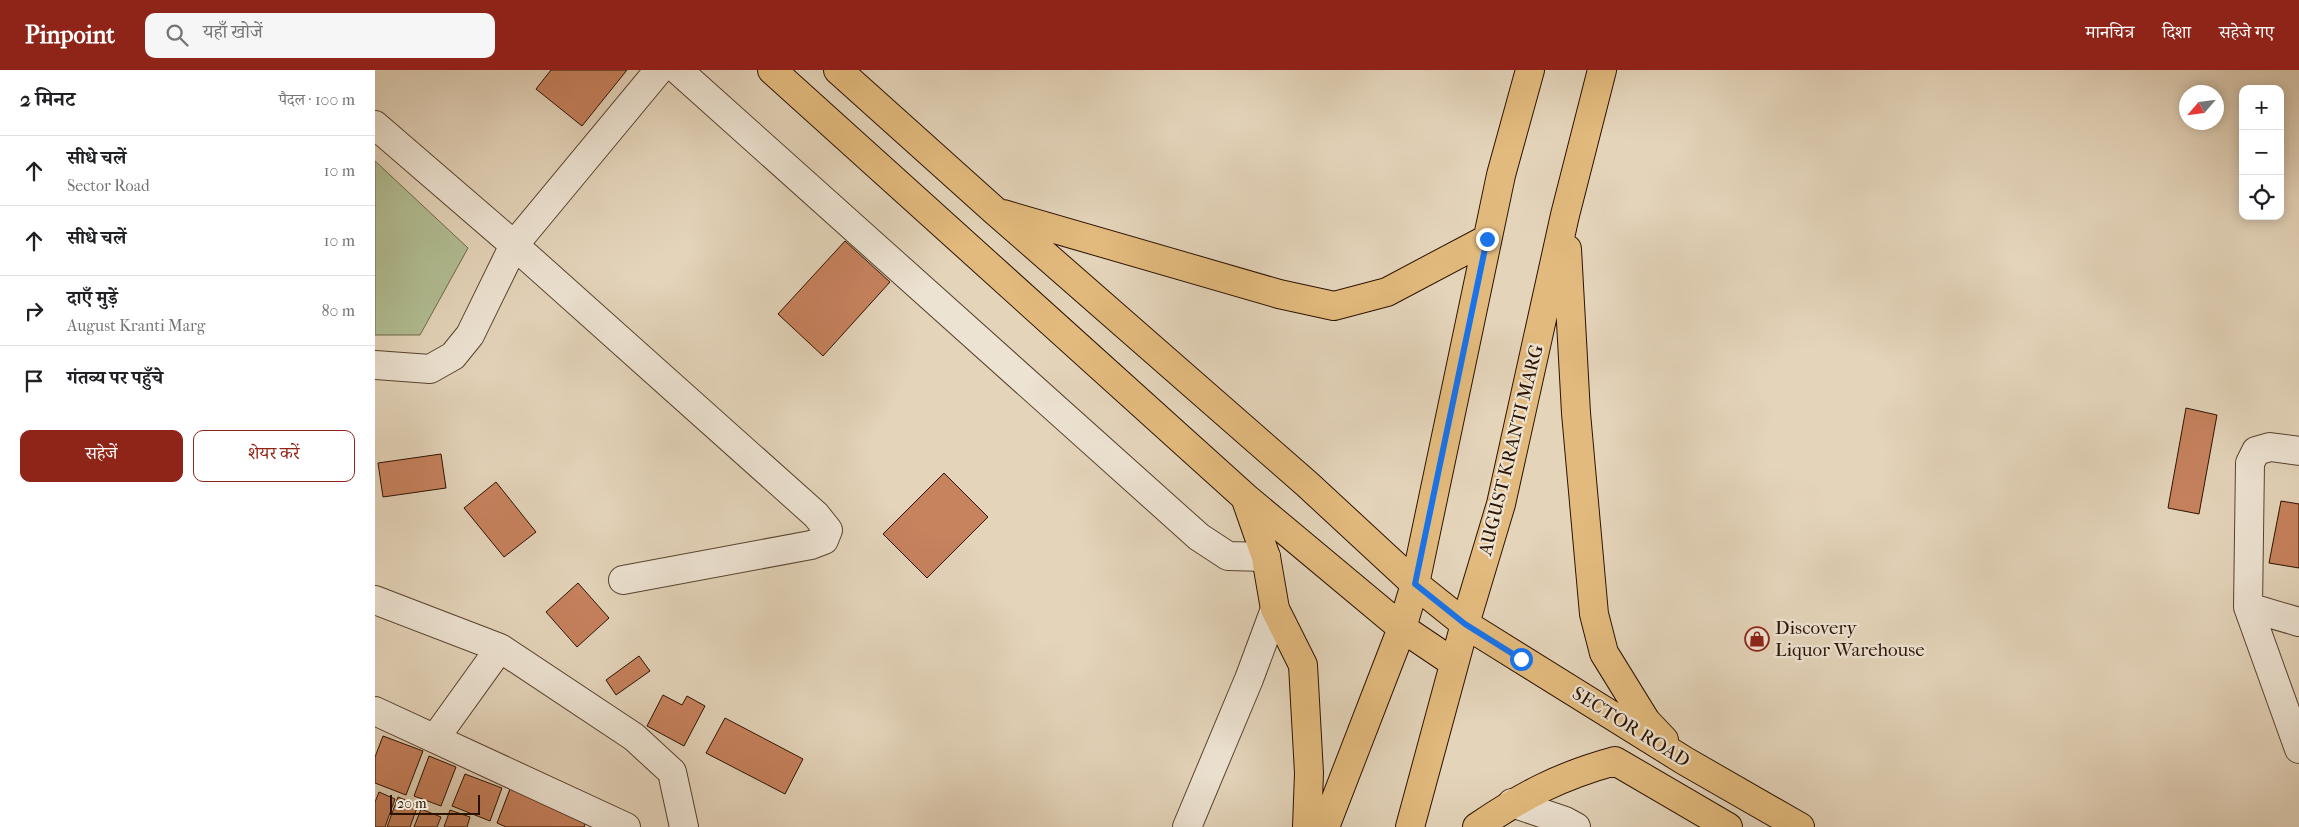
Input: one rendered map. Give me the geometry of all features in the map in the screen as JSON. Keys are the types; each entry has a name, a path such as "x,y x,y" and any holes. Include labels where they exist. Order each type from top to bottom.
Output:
{"main road":[{"path":"772,70 1245,497 1401,628 1455,664"},
{"name":"SECTOR ROAD","path":"838,70 995,211 1307,484 1415,584 1465,624 1685,761 1801,827"},
{"path":"1325,827 1401,628 1415,584 1501,175 1529,70"},
{"name":"AUGUST KRANTI MARG","path":"1411,827 1465,624 1501,504 1565,215 1602,70"},
{"path":"995,211 1279,294 1334,306 1387,292 1487,239"},
{"path":"1565,215 1576,413 1594,614 1604,653 1646,721 1685,761"},
{"path":"1245,497 1266,557 1275,609 1303,665 1309,773 1307,827"},
{"name":"SECTOR ROAD","path":"1477,827 1512,803 1559,779 1615,761 1728,827"}],"street":[{"path":"375,365 430,369 453,356 470,335 514,245 659,70"},
{"path":"678,70 1199,536 1228,556 1266,557"},
{"path":"375,125 514,245 816,515 828,530 824,540 811,545 623,580"},
{"path":"2299,451 2270,447 2256,451 2250,463 2248,607 2299,749"},
{"path":"375,600 500,648 634,737 671,772 685,827"},
{"path":"2248,607 2299,622"},
{"path":"1187,827 1249,679 1275,609"},
{"path":"436,738 500,648"},
{"path":"375,711 626,827"},
{"path":"1512,803 1566,825"}],"green space":[{"path":"375,161 468,248 420,335 375,335"}],"building":[{"path":"551,70 627,70 582,126 536,89"},
{"path":"845,241 890,282 823,356 778,314"},
{"path":"2186,408 2217,415 2199,514 2168,508"},
{"path":"441,454 446,488 383,497 378,463"},
{"path":"944,473 988,517 927,578 883,534"},
{"path":"496,482 536,532 504,557 464,508"},
{"path":"2281,501 2299,504 2299,568 2269,563"},
{"path":"578,583 609,618 577,647 546,612"},
{"path":"639,656 650,671 616,695 606,680"},
{"path":"663,695 682,705 687,696 705,706 684,746 647,726"},
{"path":"725,718 803,759 785,794 706,753"},
{"path":"383,736 423,751 406,795 375,783 375,757"},
{"path":"429,756 456,767 441,806 414,796"},
{"path":"465,774 502,788 490,821 452,806"},
{"path":"510,789 587,819 584,827 506,827 497,823"},
{"path":"379,792 395,799 385,827 375,827 375,802"},
{"path":"398,797 418,805 410,827 387,827"},
{"path":"421,809 441,817 437,827 414,827"},
{"path":"450,810 470,817 467,827 444,827"}],"place":[{"name":"Discovery Liquor Warehouse","path":"1757,639"}],"route":[{"path":"1487,239 1415,584 1465,624 1521,659"}]}
